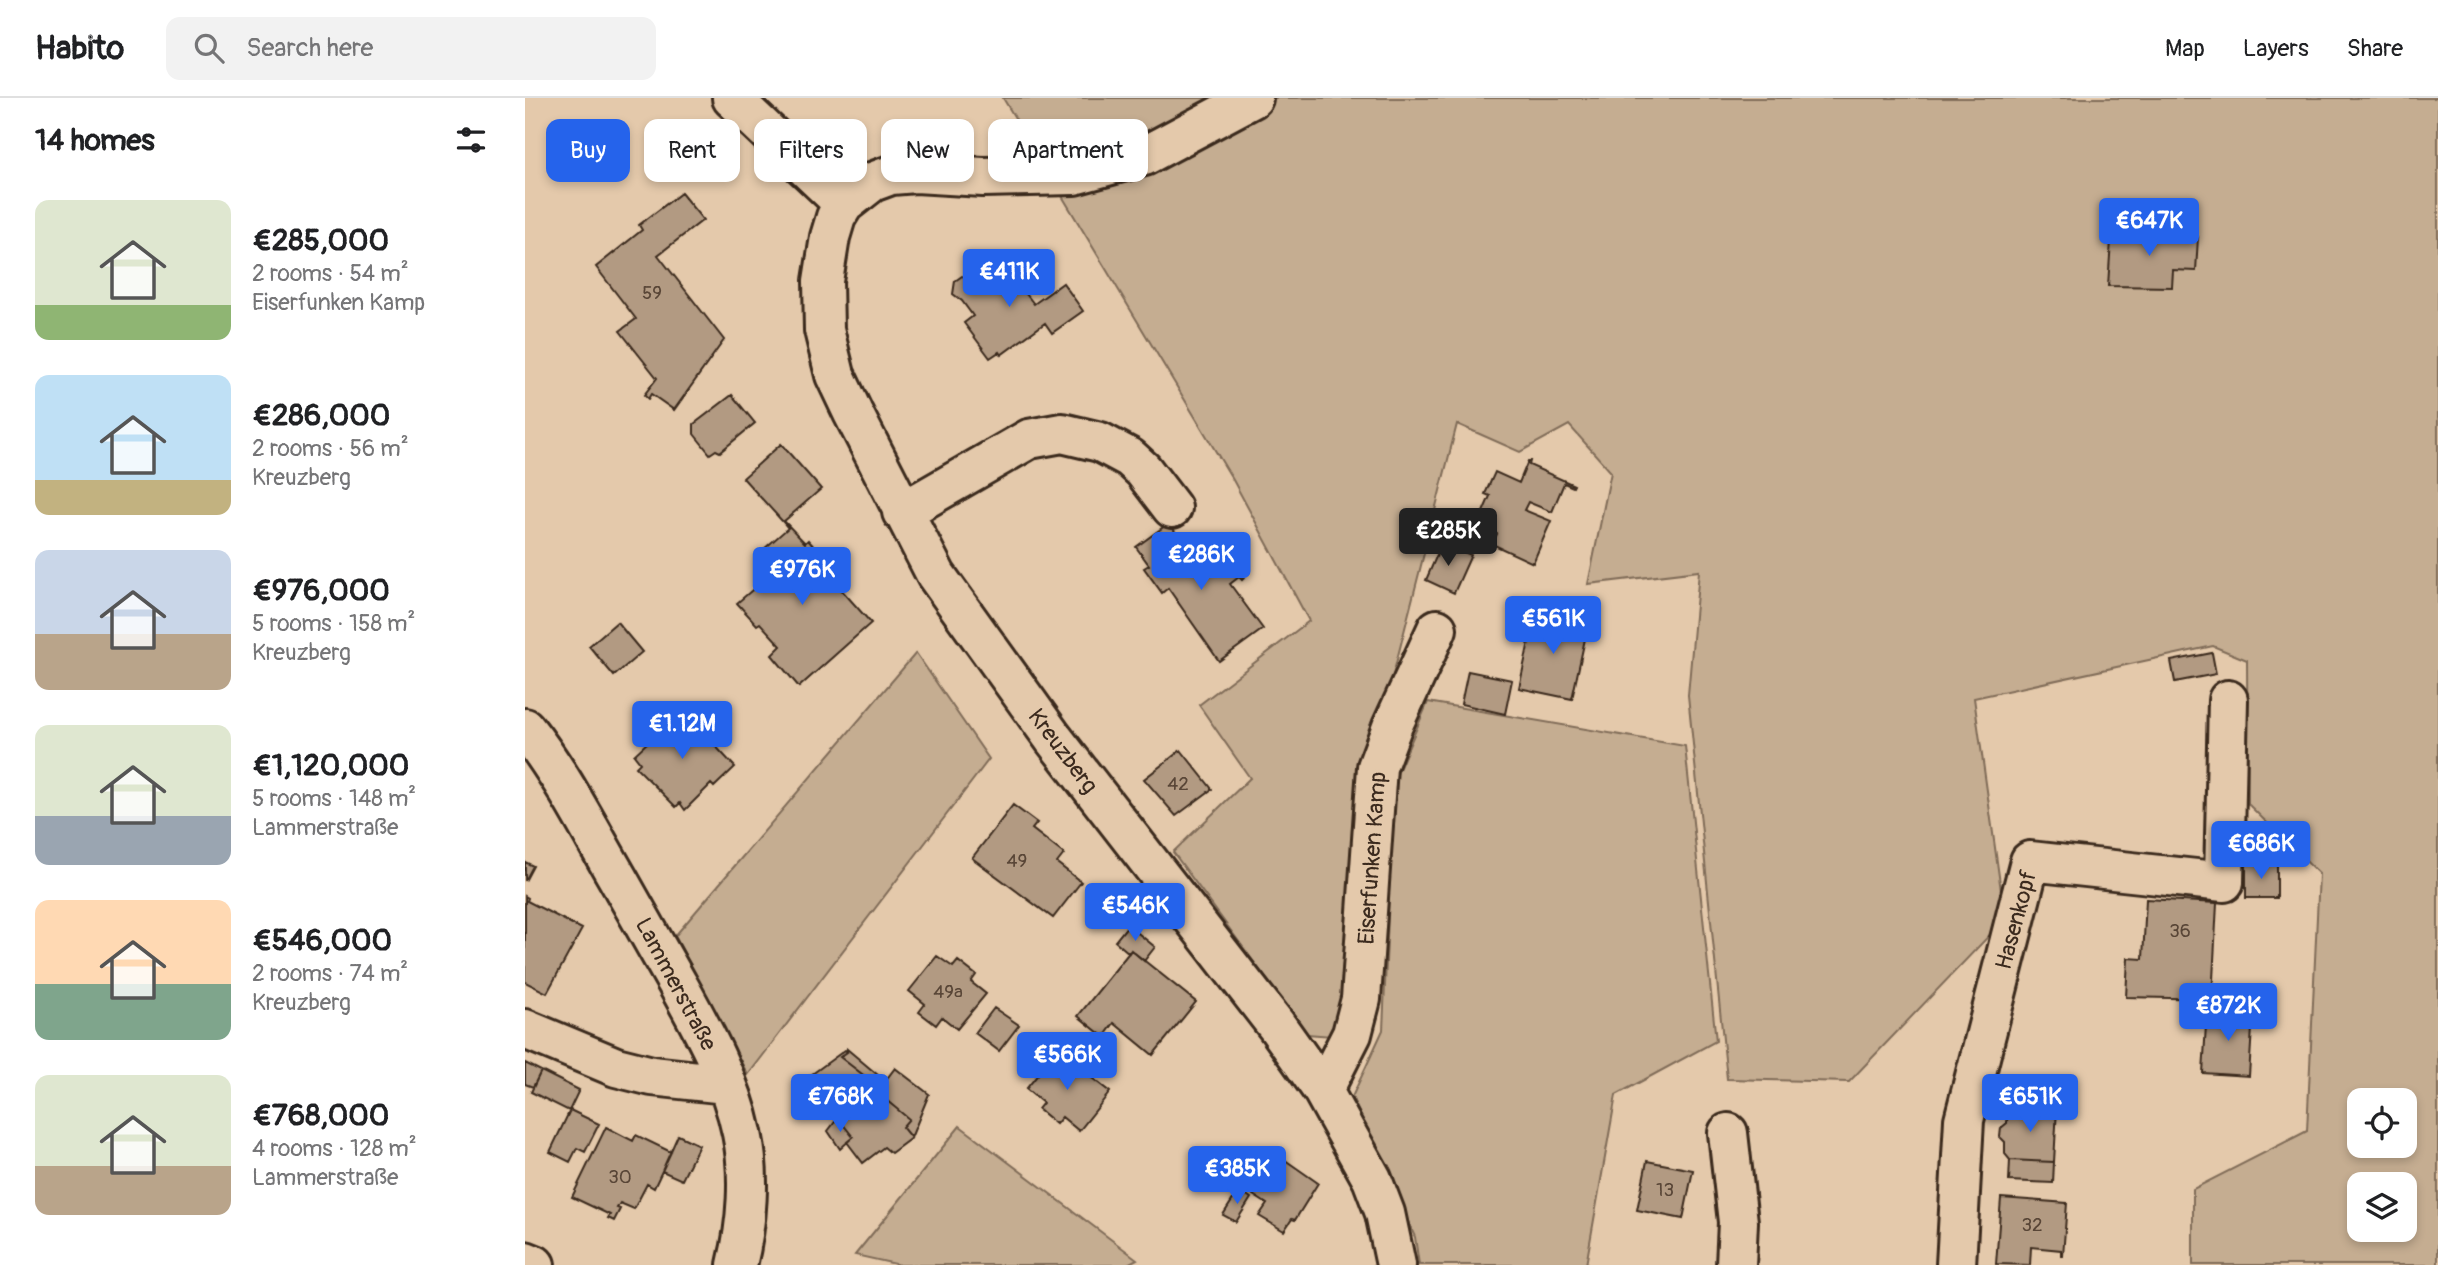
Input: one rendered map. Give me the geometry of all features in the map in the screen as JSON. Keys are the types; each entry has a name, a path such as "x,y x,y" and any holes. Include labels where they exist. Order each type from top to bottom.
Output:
{"street":[{"path":"732,98 843,204 872,182 891,175 916,173 1042,177 1075,175 1103,169 1144,156 1253,98"},
{"name":"Kreuzberg","path":"843,204 836,217 825,259 824,330 835,375 902,512 936,575 1052,738 1268,1014 1323,1091 1372,1179 1385,1213 1396,1265"},
{"path":"902,512 1029,439 1062,433 1100,442 1130,458 1143,470 1172,508"},
{"name":"Eiserfunken Kamp","path":"1323,1091 1352,1034 1359,1008 1377,767 1392,727 1437,629"},
{"name":"Hasenkopf","path":"1956,1265 1964,1120 2030,861 2224,882 2228,700"},
{"name":"Lammerstraße","path":"525,728 574,802 647,930 700,1026 726,1084 742,1131 746,1156 745,1205 737,1265"},
{"path":"525,1029 616,1067 652,1076 726,1084"},
{"path":"1728,1133 1738,1222 1736,1265"},
{"path":"525,1261 535,1265"}],"shaded area":[{"path":"1003,98 2438,98 2438,1265 2193,1265 2193,1189 2307,1131 2319,874 2248,804 2247,660 2213,646 1974,698 2005,919 1849,1082 1727,1079 1688,695 1699,571 1588,584 1611,472 1569,425 1520,452 1457,424 1389,691 1349,1013 1332,1036 1307,1034 1173,852 1250,778 1199,705 1309,621 1233,480 1054,182 1148,182 1148,119 1016,119"},
{"path":"916,653 989,759 748,1075 675,936"},
{"path":"1428,702 1685,746 1716,1041 1616,1095 1586,1265 1419,1265 1415,1237 1352,1097 1383,1030 1394,781"},
{"path":"960,1126 1137,1259 1126,1265 900,1265 855,1255"}],"building":[{"path":"681,193 703,220 658,255 724,340 674,410 651,394 648,399 644,395 657,378 620,331 636,319 596,267 642,230 639,225"},
{"path":"2112,225 2139,226 2138,235 2198,237 2196,271 2173,270 2172,287 2108,286"},
{"path":"992,257 1014,286 1018,284 1034,304 1063,283 1083,311 1052,333 1045,323 1001,355 999,352 990,358 964,323 973,316 953,294 955,281"},
{"path":"732,395 755,423 720,452 716,450 710,454 694,434 694,424"},
{"path":"781,444 821,489 783,522 743,478"},
{"path":"1528,461 1529,465 1574,485 1573,487 1564,483 1552,512 1528,502 1524,510 1551,521 1533,563 1492,544 1497,534 1477,526 1490,496 1485,494 1495,472 1519,483"},
{"path":"783,522 805,543 808,540 828,562 822,568 871,623 799,687 772,655 781,646 737,603 772,573 756,556 788,528"},
{"path":"1169,523 1198,564 1209,556 1217,567 1227,560 1227,557 1233,569 1244,578 1242,580 1239,577 1230,584 1263,629 1219,661 1168,588 1162,593 1144,568 1149,565 1136,547"},
{"path":"1442,543 1471,555 1454,593 1426,580"},
{"path":"1535,614 1588,625 1572,699 1519,688"},
{"path":"617,622 642,652 614,676 589,646"},
{"path":"2212,653 2216,674 2175,682 2171,661"},
{"path":"1468,671 1512,680 1505,714 1461,704"},
{"path":"682,710 735,767 714,787 711,784 685,810 680,803 676,807 636,767 640,763 634,755"},
{"path":"1181,750 1212,789 1176,816 1144,779"},
{"path":"1013,805 1037,823 1032,829 1064,854 1057,863 1081,882 1053,918 972,858"},
{"path":"525,862 533,866 525,881"},
{"path":"2246,864 2277,864 2277,898 2246,898"},
{"path":"525,896 527,901 582,929 547,993 525,982"},
{"path":"2146,899 2217,903 2212,999 2126,997 2128,958 2143,959"},
{"path":"1128,925 1155,947 1144,961 1115,941"},
{"path":"1131,950 1196,1002 1153,1055 1114,1023 1104,1037 1078,1016"},
{"path":"937,956 953,967 958,961 976,975 971,982 986,994 957,1029 942,1017 936,1025 919,1012 925,1004 909,991"},
{"path":"994,1008 1019,1025 999,1051 975,1033"},
{"path":"2207,1009 2253,1012 2249,1076 2203,1073"},
{"path":"847,1049 885,1081 895,1068 929,1094 911,1138 902,1127 909,1119 868,1085 871,1081 840,1057"},
{"path":"845,1050 847,1052 840,1057 871,1081 868,1085 909,1119 902,1127 911,1138 891,1153 884,1147 863,1163 847,1142 853,1137 838,1118 842,1112 813,1078 808,1077"},
{"path":"1057,1051 1110,1092 1079,1131 1062,1117 1056,1124 1038,1109 1043,1103 1026,1089"},
{"path":"525,1063 541,1071 533,1087 525,1084"},
{"path":"541,1071 579,1090 569,1111 531,1092"},
{"path":"2008,1105 2057,1108 2054,1162 2010,1160 2005,1154 2005,1142 2000,1137 2001,1128 2007,1123"},
{"path":"570,1110 599,1124 585,1152 577,1148 570,1162 550,1152"},
{"path":"838,1118 853,1137 840,1149 828,1131"},
{"path":"606,1127 633,1141 636,1135 671,1152 654,1188 647,1184 634,1209 620,1203 614,1221 608,1218 610,1215 572,1197"},
{"path":"678,1135 699,1145 682,1180 662,1171"},
{"path":"1278,1155 1318,1183 1295,1220 1292,1219 1284,1231 1259,1216 1267,1204 1253,1195"},
{"path":"2010,1160 2054,1162 2053,1183 2009,1181"},
{"path":"1647,1161 1693,1170 1683,1219 1637,1210"},
{"path":"1239,1190 1251,1198 1236,1222 1223,1215"},
{"path":"2001,1198 2067,1203 2063,1256 2061,1250 2031,1247 2030,1265 1996,1264"}]}
